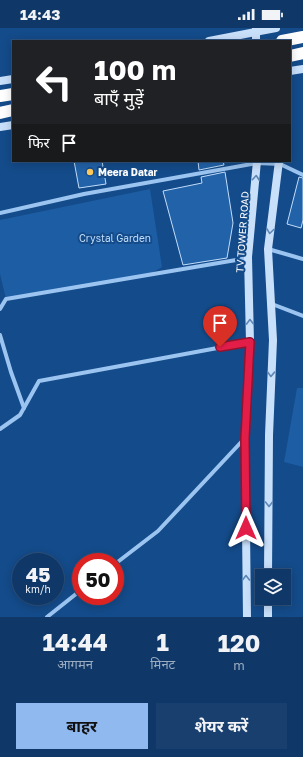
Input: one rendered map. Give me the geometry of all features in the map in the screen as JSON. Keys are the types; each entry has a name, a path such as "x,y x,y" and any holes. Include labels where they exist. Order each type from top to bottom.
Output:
{"highway":[{"path":"287,40 303,37"},
{"path":"291,56 303,53"},
{"path":"0,96 12,94"},
{"path":"0,113 12,110"}],"main road":[{"path":"213,40 256,30 276,28 277,40"},
{"path":"291,71 303,69"},
{"path":"0,81 12,79"},
{"path":"0,127 12,125"},
{"name":"TV TOWER ROAD","path":"247,617 245,438 250,342 248,257 257,162"},
{"path":"268,569 269,435 273,340 268,248 279,163"},
{"path":"268,605 268,617"}],"street":[{"path":"0,213 84,194 257,162 279,163 303,175"},
{"path":"268,248 303,259"},
{"path":"0,308 6,300 248,257"},
{"path":"271,304 303,316"},
{"path":"0,335 24,408"},
{"path":"0,429 20,415 39,381 250,342"},
{"path":"124,557 158,531 245,438"},
{"path":"47,617 72,597"}],"green space":[{"name":"Crystal Garden","path":"150,189 162,267 148,275 6,299 0,274 0,220"},
{"path":"297,388 303,388 303,467 284,462"}],"building":[{"name":"Meera Datar","path":"74,162 102,162 106,184 79,188"},
{"path":"198,162 223,162 224,165 199,170"},
{"path":"225,172 233,223 227,258 183,265 163,191 202,183 201,177"},
{"path":"299,177 303,178 303,220 301,228 287,224"}],"place":[{"name":"Meera Datar","path":"90,172"}],"route":[{"path":"220,347 250,342 245,438 246,528"}]}
